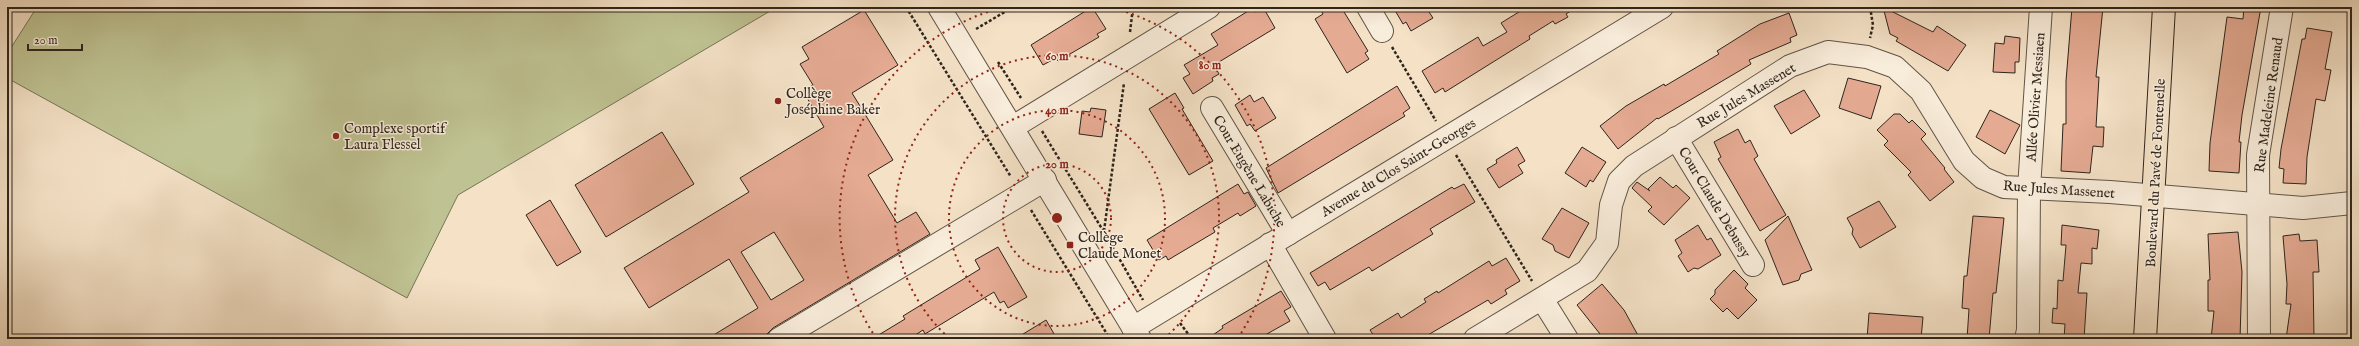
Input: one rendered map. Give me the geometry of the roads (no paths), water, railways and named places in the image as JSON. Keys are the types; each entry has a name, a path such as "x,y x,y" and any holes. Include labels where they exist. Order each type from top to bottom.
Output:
{"main road":[{"name":"Boulevard du Pavé de Fontenelle","path":"2145,339 2164,7"}],"street":[{"path":"939,7 954,34 1013,127 1136,333"},
{"path":"1013,127 1209,7"},
{"path":"1368,7 1382,31"},
{"name":"Avenue du Clos Saint-Georges","path":"1136,333 1153,316 1662,7"},
{"name":"Allée Olivier Messiaen","path":"2026,339 2028,322 2029,188 2041,7"},
{"name":"Rue Madeleine Renaud","path":"2259,339 2256,204 2258,155 2282,7"},
{"name":"Rue Jules Massenet","path":"1476,339 1588,271 1607,243 1611,205 1619,181 1634,166 1790,66 1828,52 1866,56 1895,67 1921,91 1964,161 1983,178 2004,187 2154,196 2303,208 2343,206 2352,203"},
{"name":"Cour Eugène Labiche","path":"1212,108 1279,239 1325,339"},
{"name":"Cour Claude Debussy","path":"1676,138 1753,266"},
{"path":"780,339 1045,180"},
{"path":"1542,299 1567,339"}],"place":[{"name":"Collège Joséphine Baker","path":"778,101"},
{"name":"Complexe sportif Laura Flessel","path":"336,136"},
{"name":"Collège Claude Monet","path":"1070,245"}]}
